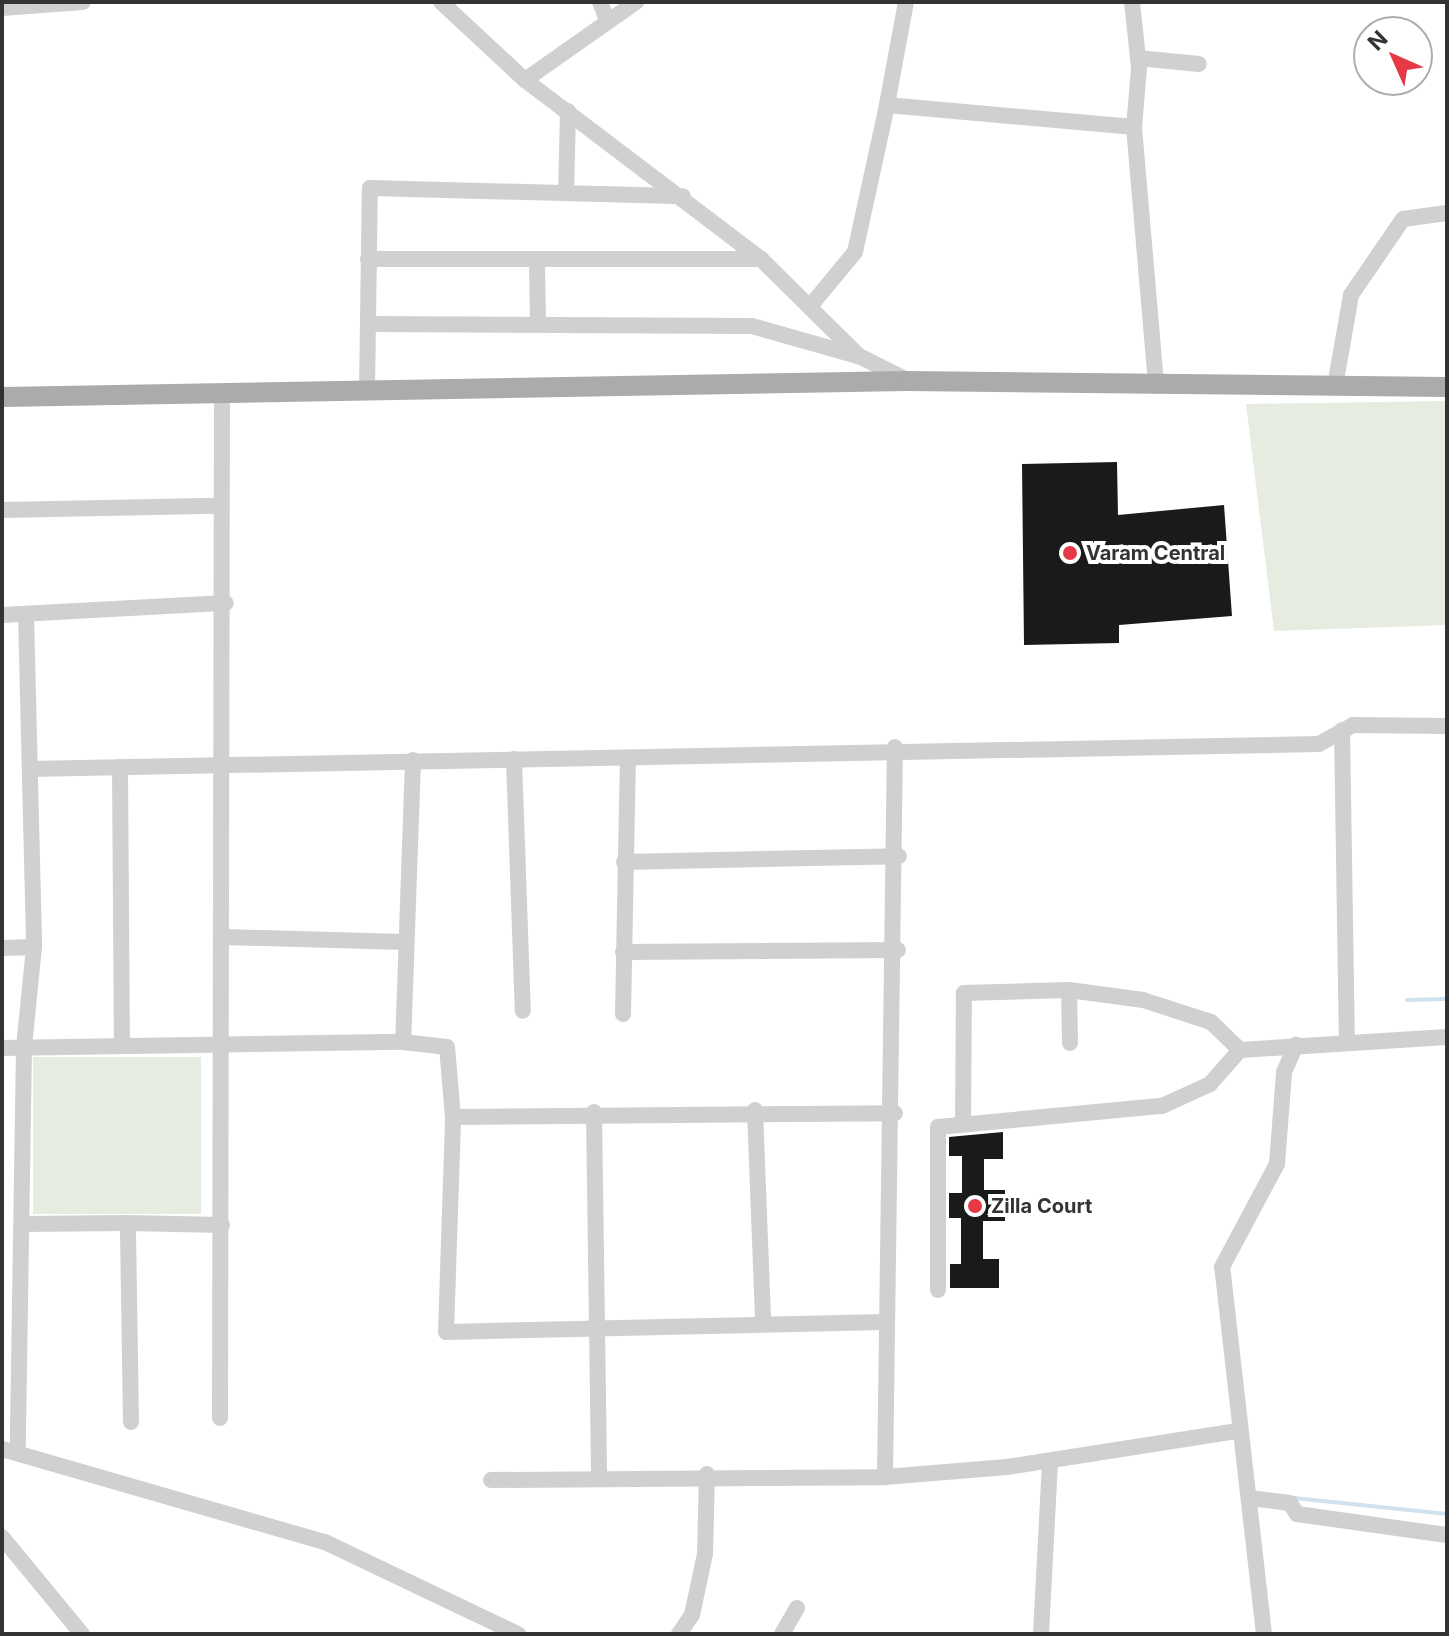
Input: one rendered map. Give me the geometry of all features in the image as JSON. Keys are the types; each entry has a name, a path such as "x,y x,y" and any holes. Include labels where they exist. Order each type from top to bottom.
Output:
{"main road":[{"path":"2,397 222,397 907,381 1447,387"}],"street":[{"path":"2,8 83,2"},
{"path":"441,2 525,80 683,196 761,259 812,304 859,356"},
{"path":"600,2 607,20"},
{"path":"525,80 636,2"},
{"path":"812,304 855,252 906,2"},
{"path":"1132,2 1138,58 1134,127 1156,386"},
{"path":"1138,58 1199,64"},
{"path":"887,105 1134,127"},
{"path":"566,193 568,111"},
{"path":"367,392 370,188 683,196"},
{"path":"1335,386 1351,295 1403,219 1447,213"},
{"path":"368,259 537,264 761,259"},
{"path":"537,264 538,322"},
{"path":"368,324 538,322 768,327 859,356 907,381"},
{"path":"220,1418 226,603 217,506 222,397"},
{"path":"2,510 217,506"},
{"path":"2,615 226,603"},
{"path":"26,614 34,947 24,1048 22,1224 11,1345 10,1450 325,1542 518,1634"},
{"path":"30,769 224,762 628,758 895,747 1319,744 1342,730 1447,726"},
{"path":"1342,730 1347,1038"},
{"path":"885,1477 885,1322 895,1113 898,950 895,747"},
{"path":"623,1014 628,758"},
{"path":"514,759 523,1011"},
{"path":"403,1042 413,760"},
{"path":"120,767 122,1045"},
{"path":"624,862 899,856"},
{"path":"223,937 405,942"},
{"path":"2,948 34,947"},
{"path":"623,952 898,950"},
{"path":"1069,990 1070,1043"},
{"path":"963,1124 964,993 1069,990 1143,1000 1211,1022 1240,1050"},
{"path":"938,1290 938,1127 1162,1106 1210,1084 1240,1050 1347,1038 1447,1037"},
{"path":"2,1048 403,1042 447,1047 453,1117 446,1332 599,1330 763,1321 885,1322"},
{"path":"1264,1634 1250,1498 1236,1431 1222,1267 1277,1164 1284,1072 1296,1045"},
{"path":"453,1117 755,1110 895,1113"},
{"path":"755,1110 763,1321"},
{"path":"594,1112 599,1476"},
{"path":"128,1223 131,1422"},
{"path":"22,1224 222,1225"},
{"path":"491,1480 707,1474 885,1477 1050,1461 1236,1431"},
{"path":"1041,1634 1050,1461"},
{"path":"679,1634 692,1615 705,1554 707,1474"},
{"path":"1250,1498 1290,1503 1297,1514 1447,1535"},
{"path":"2,1537 82,1634"},
{"path":"782,1634 797,1608"}],"shaded area":[{"path":"1447,401 1447,625 1274,631 1246,404"},
{"path":"33,1057 201,1057 201,1214 33,1214"}],"building":[{"path":"1117,462 1118,515 1224,505 1232,616 1119,625 1119,643 1024,645 1022,464"},
{"name":"Zilla Court","path":"1003,1132 1003,1159 984,1159 984,1190 1005,1190 1005,1221 983,1221 983,1259 999,1259 999,1288 950,1288 950,1264 961,1264 961,1218 949,1218 949,1193 962,1193 962,1156 949,1156 949,1137"}],"waterway":[{"path":"1407,1000 1447,999"},
{"path":"1294,1498 1447,1514"}],"place":[{"name":"Varam Central","path":"1070,553"},
{"name":"Zilla Court","path":"975,1206"}]}
